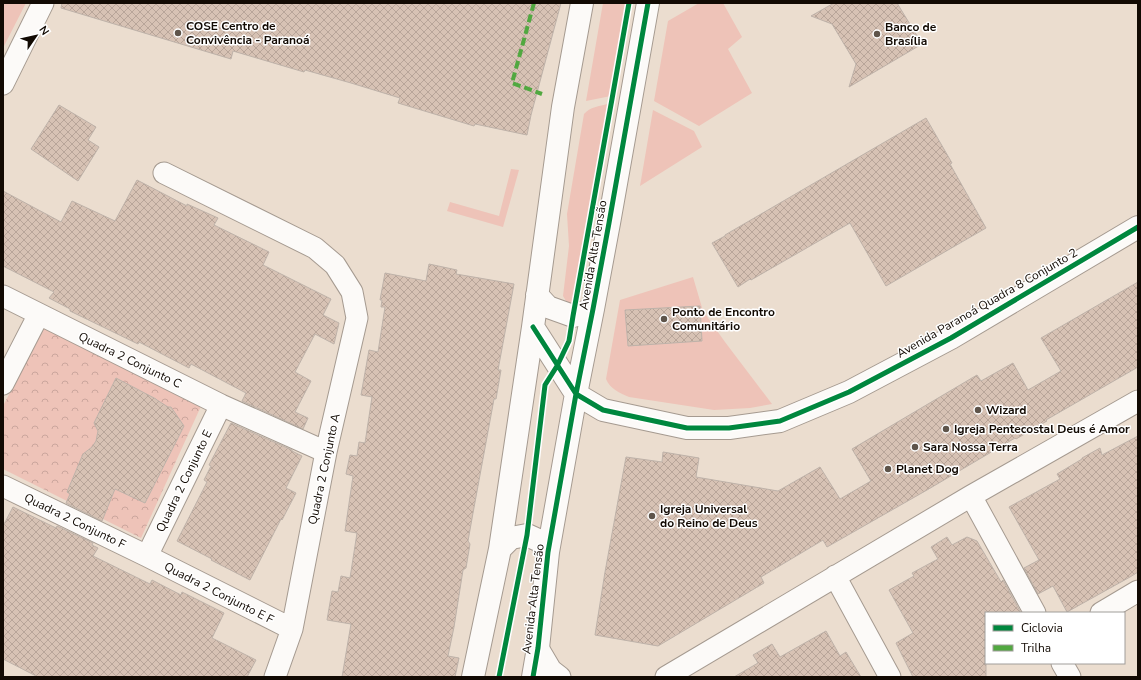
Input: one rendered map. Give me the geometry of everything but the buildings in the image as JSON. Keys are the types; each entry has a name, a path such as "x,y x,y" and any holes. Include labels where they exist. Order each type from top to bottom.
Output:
{"street":[{"path":"3,84 44,3"},
{"path":"473,677 500,549 533,328 563,107 582,3"},
{"name":"Avenida Alta Tensão","path":"533,677 538,648 548,552 648,3"},
{"name":"Quadra 2 Conjunto A","path":"164,173 315,248 335,265 352,292 357,318 326,452 292,629 275,677"},
{"name":"Avenida Paranoá Quadra 8 Conjunto 2","path":"533,328 576,394 604,410 687,428 729,428 780,421 849,392 951,338 1138,227"},
{"path":"537,295 548,307 573,316 593,309"},
{"name":"Quadra 2 Conjunto C","path":"3,296 221,405 326,452"},
{"path":"3,384 39,314"},
{"path":"666,677 971,496 1138,401"},
{"name":"Quadra 2 Conjunto E","path":"147,556 221,405"},
{"name":"Quadra 2 Conjunto F","path":"3,486 147,556"},
{"path":"971,496 1034,612"},
{"path":"500,549 512,538 527,535 540,541 548,552"},
{"name":"Quadra 2 Conjunto E F","path":"147,556 292,629"},
{"path":"835,576 890,677"},
{"path":"1103,612 1138,591"},
{"path":"538,648 550,670 560,677"},
{"path":"1063,664 1070,677"}],"green space":[{"path":"3,3 26,3 3,48"},
{"path":"603,3 627,3 611,96 586,101"},
{"path":"699,3 723,3 742,37 728,49 752,93 699,126 654,101 668,21"},
{"path":"608,104 573,306 566,301 563,296 569,246 567,214 584,114 592,108"},
{"path":"653,110 694,131 702,147 640,186"},
{"path":"511,169 519,170 503,227 447,211 450,202 499,216"},
{"path":"693,277 703,311 772,404 750,408 714,410 629,397 616,390 606,379 620,300"},
{"path":"44,326 202,404 141,538 3,469 3,406"}],"marked path":[{"path":"534,3 512,83 542,94"}],"cycle path":[{"path":"499,677 527,535 545,385 557,366 569,341 629,3"},
{"path":"533,677 538,648 548,552 648,3"},
{"path":"533,327 576,394 603,410 687,428 729,428 780,421 849,392 951,338 1138,227"}],"place":[{"name":"COSE Centro de Convivência - Paranoá","path":"178,33"},
{"name":"Banco de Brasília","path":"877,34"},
{"name":"Ponto de Encontro Comunitário","path":"664,319"},
{"name":"Wizard","path":"978,410"},
{"name":"Igreja Pentecostal Deus é Amor","path":"946,429"},
{"name":"Sara Nossa Terra","path":"915,447"},
{"name":"Planet Dog","path":"888,469"},
{"name":"Igreja Universal do Reino de Deus","path":"652,516"}]}
